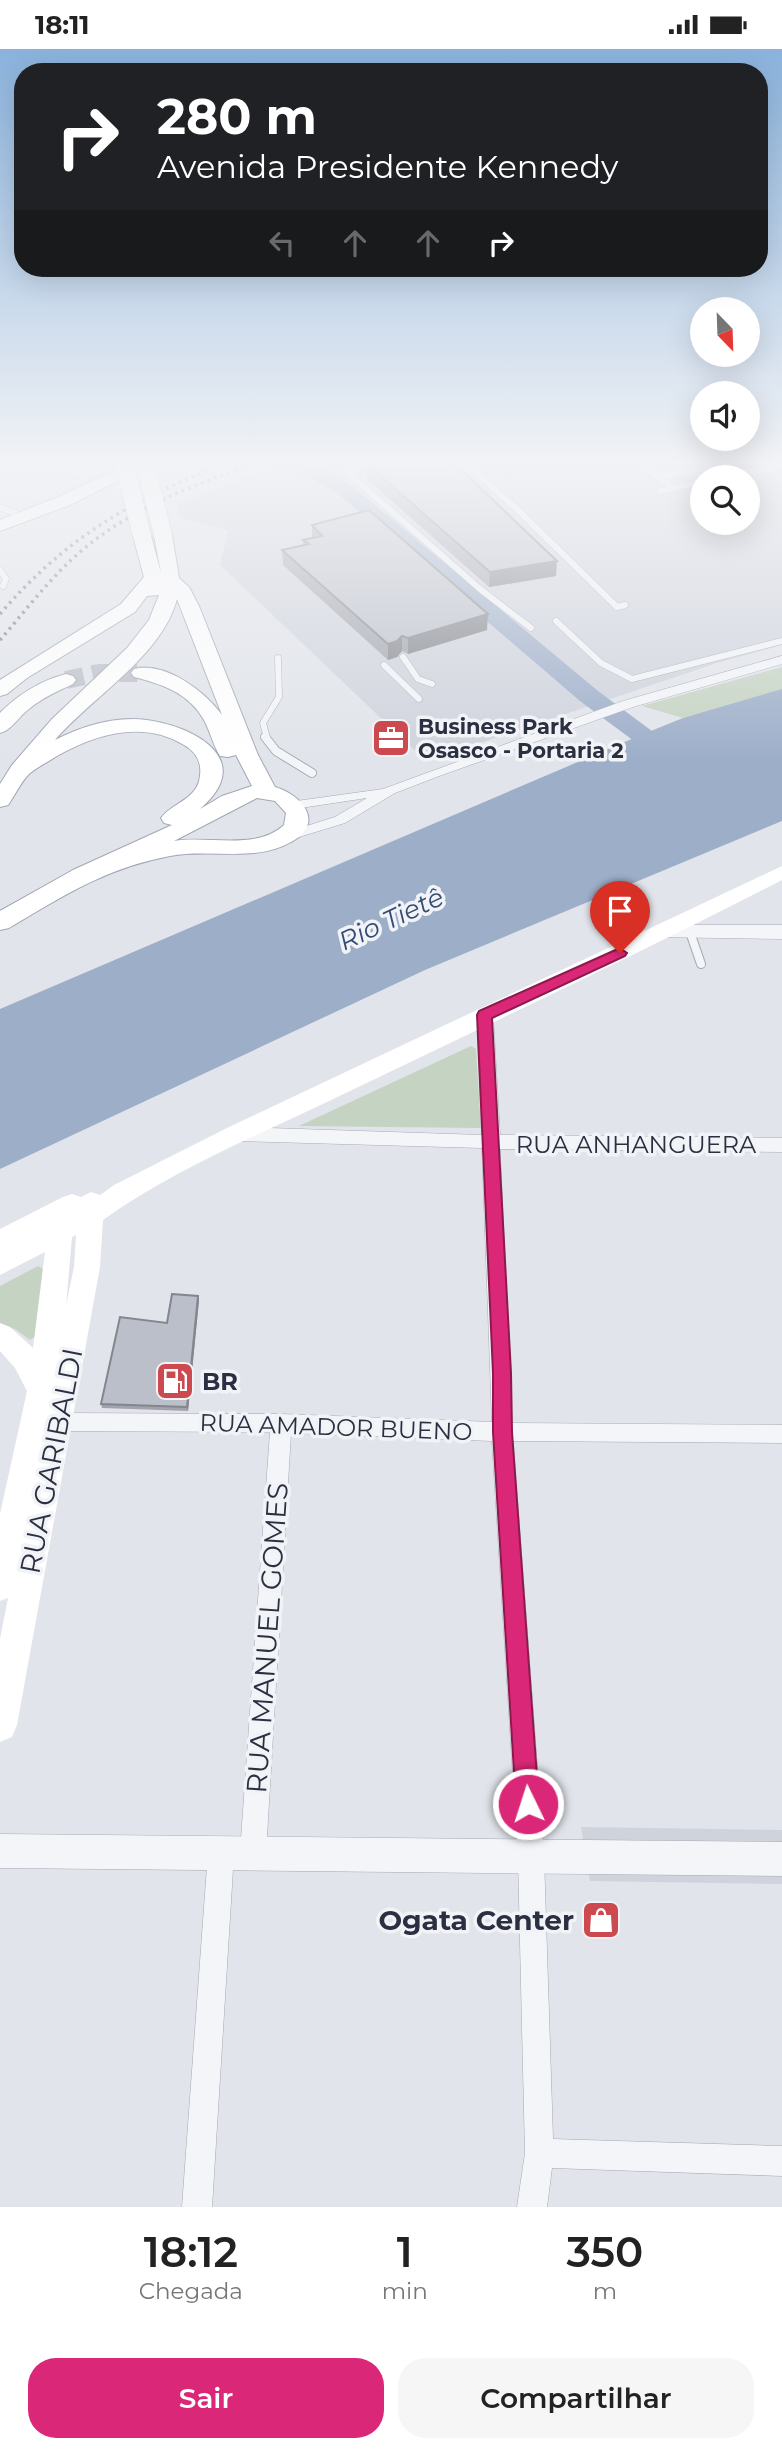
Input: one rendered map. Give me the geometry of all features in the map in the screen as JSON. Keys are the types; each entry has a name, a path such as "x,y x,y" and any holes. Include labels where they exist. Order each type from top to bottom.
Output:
{"main road":[{"path":"153,560 162,578 182,591 190,606 259,792"},
{"path":"0,800 10,768 122,663 165,607 162,560"},
{"path":"0,690 20,674 128,608 162,578"},
{"path":"141,673 173,681 198,695 215,722 241,779 259,792"},
{"path":"0,727 6,717 29,698 66,680"},
{"path":"10,768 90,732 133,725 173,730 200,745 208,755 211,765 208,786 187,817"},
{"path":"0,922 80,875 187,817 259,792 284,796 294,805 298,820 283,838 258,845 212,844 165,850 80,875"},
{"path":"187,817 199,839 212,844"},
{"path":"0,1264 60,1221 91,1205 664,932 782,872"},
{"name":"RUA GARIBALDI","path":"0,1725 87,1267 91,1205"},
{"path":"0,1241 60,1221"},
{"name":"RUA GARIBALDI","path":"0,1586 41,1392 60,1221"},
{"path":"0,1335 17,1347 29,1362 41,1392"}],"street":[{"path":"283,838 340,820 390,790 588,718 782,660"},
{"path":"294,805 390,790"},
{"path":"664,932 782,932"},
{"path":"485,1015 502,1432 531,1857 539,2153 532,2207"},
{"name":"RUA ANHANGUERA","path":"238,1133 492,1142 782,1145"},
{"name":"RUA AMADOR BUENO","path":"58,1422 281,1423 502,1432 782,1434"},
{"name":"RUA MANUEL GOMES","path":"197,2207 281,1423"},
{"path":"1,1847 237,1853 782,1859"},
{"path":"539,2153 782,2161"}],"lane":[{"path":"447,560 531,628"},
{"path":"569,560 617,607 625,605"},
{"path":"0,570 6,579 3,586"},
{"path":"556,621 609,669 623,678 632,679 782,641"},
{"path":"278,657 279,697 263,723 264,735 276,751 312,773"},
{"path":"403,657 418,679 432,684"},
{"path":"384,665 419,699"},
{"path":"690,932 701,964"}],"shaded area":[{"path":"221,560 782,560 782,645 717,663 426,761 220,565"},
{"path":"581,1827 782,1830 782,1884 590,1881"}],"green space":[{"path":"782,667 782,690 683,718 642,706"},
{"path":"471,1046 476,1049 481,1128 299,1126"},
{"path":"38,1266 43,1269 36,1336 30,1340 15,1329 0,1324 0,1286"}],"water":[{"name":"Rio Tietê","path":"782,689 782,821 425,970 0,1169 0,1009 641,735 683,718"}],"building":[{"path":"293,560 426,560 488,614 408,638 402,636 388,644"},
{"path":"476,560 557,561 490,572"},
{"name":"BR","path":"172,1294 198,1296 187,1407 101,1404 120,1317 167,1323"}],"waterway":[{"path":"428,560 589,696 678,762"}],"tunnel":[{"path":"66,680 99,673 141,673"}],"railway":[{"path":"0,614 55,560"},
{"path":"0,640 72,560"}],"place":[{"name":"Business Park Osasco - Portaria 2","path":"391,738"},
{"name":"BR","path":"175,1381"},
{"name":"Ogata Center","path":"601,1920"}],"route":[{"path":"528,1804 502,1432 502,1373 485,1015 620,953"}]}
